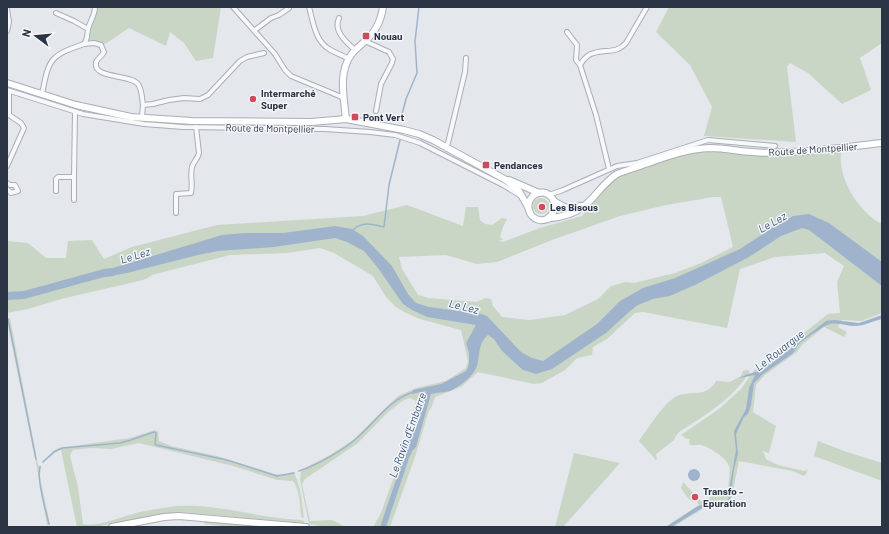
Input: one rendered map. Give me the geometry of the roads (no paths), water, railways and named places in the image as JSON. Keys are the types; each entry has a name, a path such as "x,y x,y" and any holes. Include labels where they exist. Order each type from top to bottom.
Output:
{"main road":[{"path":"346,119 343,77 349,59 355,50 376,28 383,7"},
{"name":"Route de Montpellier","path":"7,83 89,109 131,117 192,121 299,122 346,119 386,126 420,134 493,172 539,193"},
{"name":"Route de Montpellier","path":"548,218 556,218 578,211 591,201 607,182 617,174 690,150 714,148 754,152 786,152 882,143"},
{"name":"Route de Montpellier","path":"493,172 511,184 523,197 528,207"},
{"path":"539,193 549,195 554,201 554,213 548,218 541,220 534,218 531,215 528,203 532,197 539,193"},
{"name":"Route de Montpellier","path":"554,201 563,207 576,208 591,201"},
{"path":"112,527 168,517 195,516 306,527"}],"street":[{"path":"84,44 87,40 88,29 95,7"},
{"path":"233,7 255,30 292,76 344,98"},
{"path":"309,7 315,31 320,40 328,49 349,59"},
{"path":"580,65 585,58 593,53 614,51 622,48 647,7"},
{"path":"7,8 9,22 7,31"},
{"path":"255,30 288,8"},
{"path":"56,14 70,19 88,29"},
{"path":"339,18 337,28 346,41 355,50"},
{"path":"567,32 577,45 576,60 580,65 596,115 609,169"},
{"path":"365,41 388,52 393,59 381,84 376,111"},
{"path":"42,94 50,63 64,51 94,42 102,45 104,52 97,61 96,66 98,70 102,73 129,79 136,82 140,87 143,105 142,117"},
{"path":"143,105 184,98 200,99 212,91 240,61 247,57 264,53"},
{"path":"446,147 461,87 466,58"},
{"path":"7,166 24,128 22,123 9,115 8,91"},
{"name":"Route de Montpellier","path":"8,91 75,112 101,118 144,124 196,127 325,129 395,135 412,140 430,148 503,185 523,197"},
{"path":"74,200 75,112"},
{"path":"176,213 176,194 191,193 192,189 192,167 199,153 196,127"},
{"path":"549,195 567,189 609,169 637,163 708,140 775,146"},
{"path":"56,191 56,179 58,177 74,177"},
{"path":"7,183 10,185 15,185 18,191 11,193 7,189"}],"water":[{"path":"809,214 829,223 882,262 882,286 809,230 802,228 781,236 749,257 697,284 670,296 653,299 638,305 606,333 552,369 536,374 523,370 502,351 494,339 488,335 482,342 477,366 469,377 462,384 450,391 431,394 416,447 412,451 409,458 386,527 380,527 426,391 412,394 413,390 441,384 466,371 469,362 469,353 466,343 476,325 427,317 412,310 403,304 378,268 364,251 347,242 335,238 274,247 218,251 127,273 104,277 103,271 222,235 244,233 283,233 335,226 352,229 363,236 392,266 408,294 416,303 429,307 482,314 487,316 521,352 532,358 543,361 597,324 620,301 643,288 675,278 740,249 793,216"},
{"path":"882,315 882,319 862,325 852,326 834,323 827,325 801,342 792,354 763,374 754,383 751,405 748,414 744,417 736,434 738,454 734,469 730,501 726,505 704,507 671,527 666,527 698,506 708,503 728,501 736,450 734,431 746,409 749,388 755,375 740,378 741,377 763,370 826,321 834,320 859,323"},
{"path":"692,469 696,469 700,475 696,481 692,481 688,477 688,473"}],"waterway":[{"path":"401,118 406,99 417,73 415,41 419,7"},
{"path":"353,230 364,224 384,227 389,185 400,140"},
{"name":"Le Lez","path":"7,296 24,295 104,273 113,272"},
{"path":"7,302 7,315"},
{"path":"8,319 36,459"},
{"name":"Le Ravin d'Embarre","path":"299,471 338,452 358,437 397,400 413,392"},
{"path":"43,462 54,452 62,448 120,443 154,432 156,433 156,445 227,460 277,476 294,473"},
{"path":"40,467 40,486 49,524"}],"place":[{"name":"Nouau","path":"366,36"},
{"name":"Intermarché Super","path":"253,99"},
{"name":"Pont Vert","path":"355,117"},
{"name":"Pendances","path":"486,165"},
{"name":"Les Bisous","path":"542,207"},
{"name":"Transfo - Epuration","path":"695,497"}],"water label":[{"name":"Le Rouargue","path":"779,350"}]}
